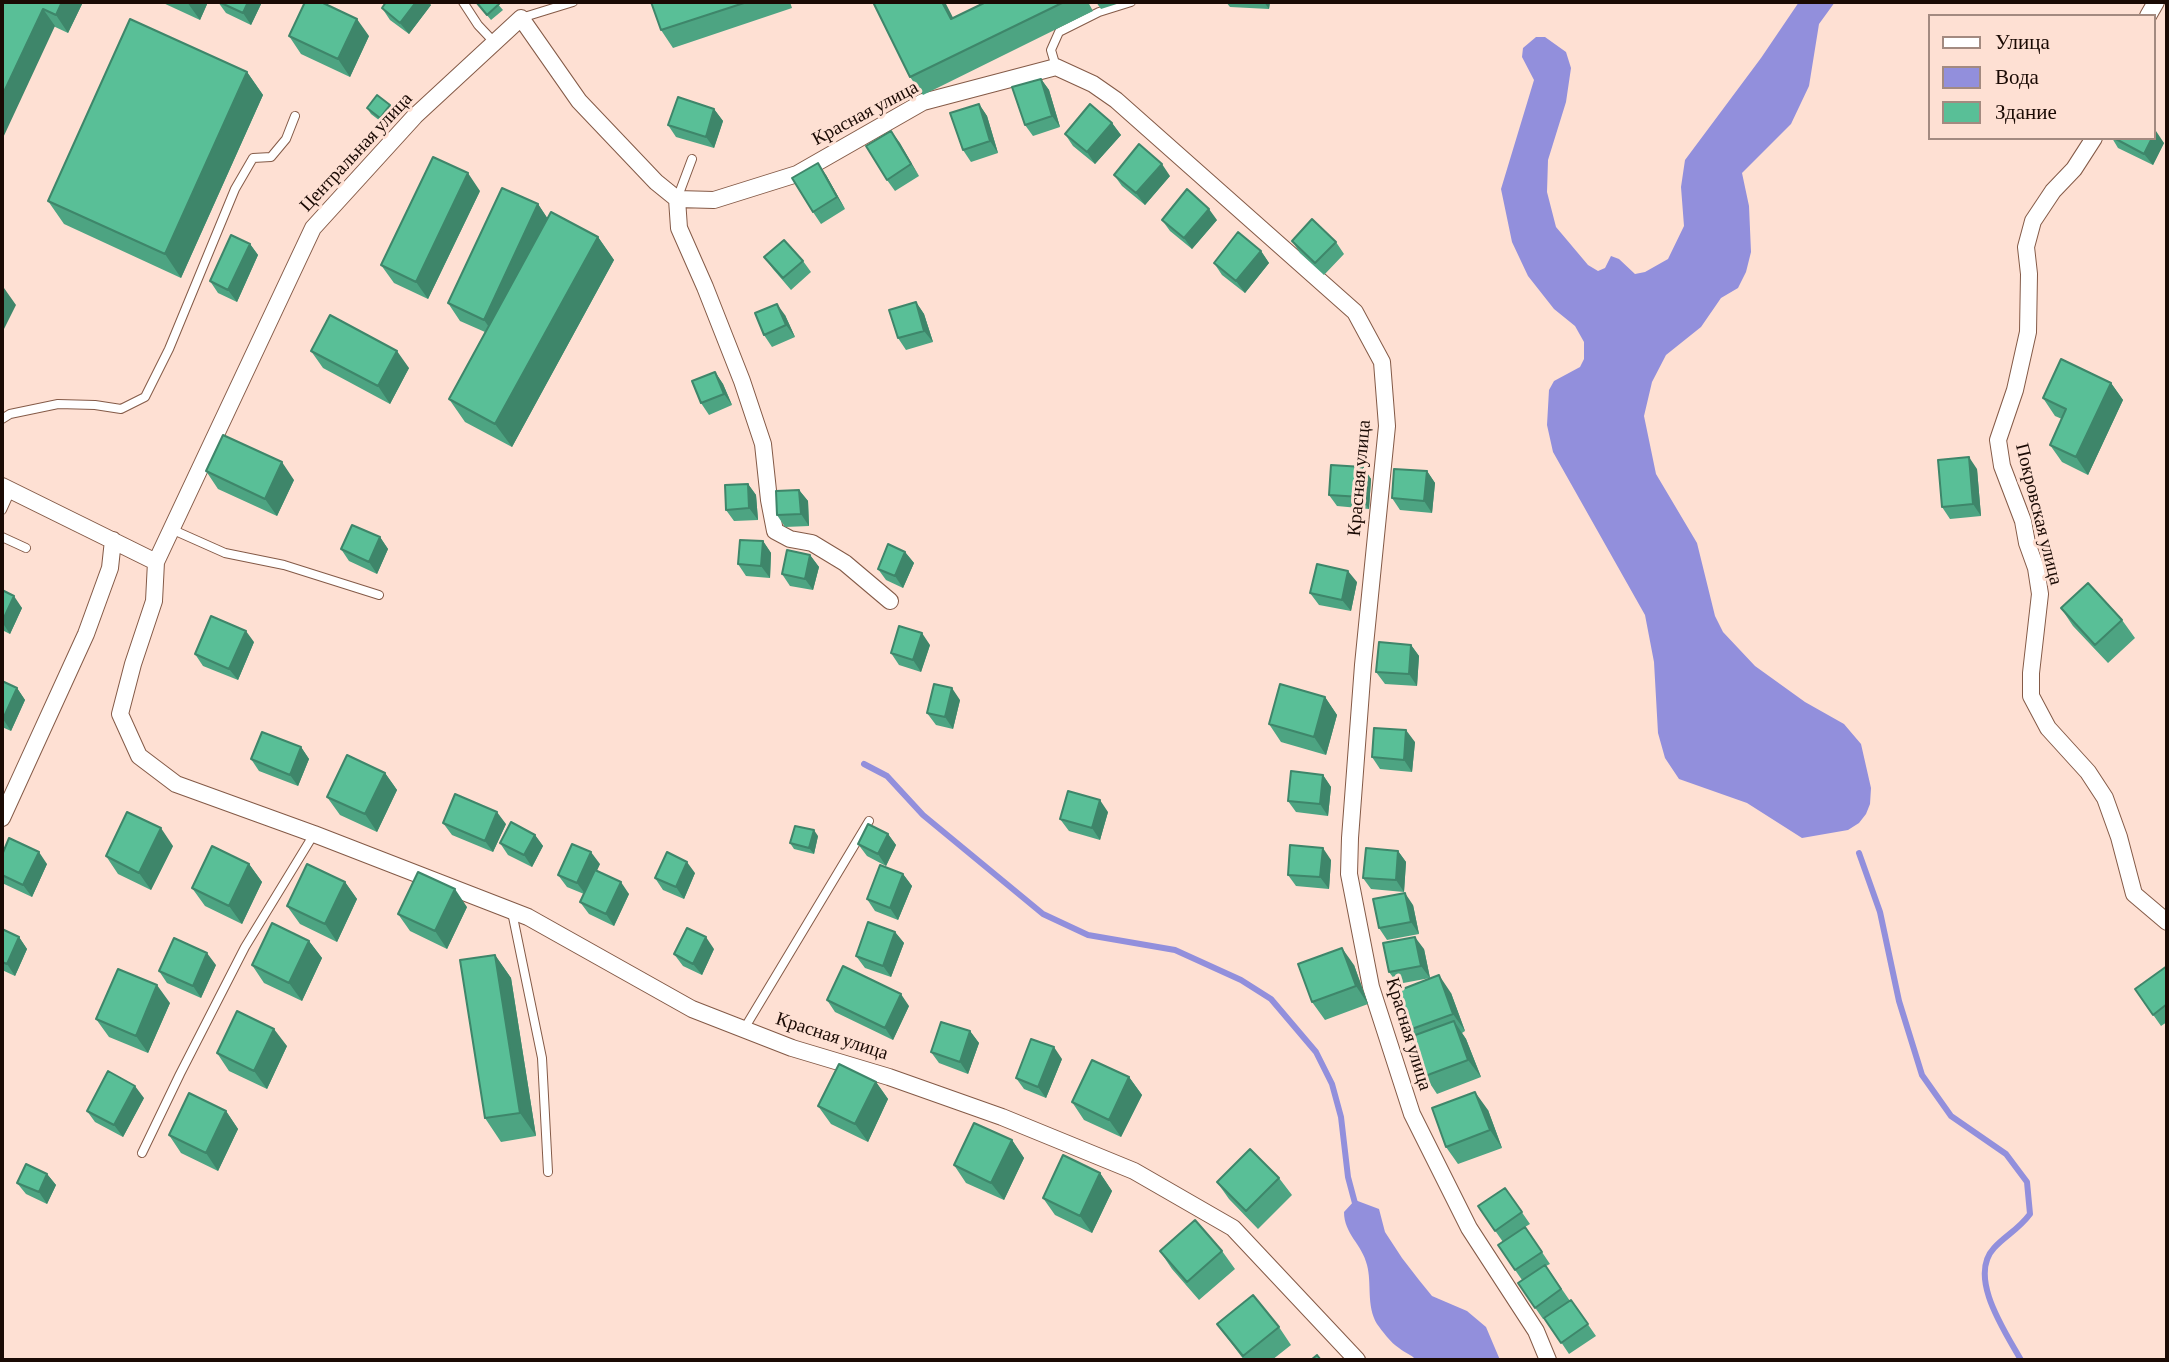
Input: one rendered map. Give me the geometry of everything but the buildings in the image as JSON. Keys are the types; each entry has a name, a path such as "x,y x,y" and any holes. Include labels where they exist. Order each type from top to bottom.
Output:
{"street":[{"name":"Центральная улица","path":"293,826 176,784 139,756 120,714 132,664 154,601 156,562 313,228 415,116 521,18"},
{"path":"521,18 579,101 656,182 677,200 678,228 738,369 763,444 775,531 790,539 812,542 845,563 890,601"},
{"name":"Красная улица","path":"677,200 714,200 797,174 923,102 1056,68 1093,84 1116,100 1355,312 1381,362 1387,426 1363,665 1349,874 1371,986 1412,1114 1469,1228 1536,1331 1548,1360"},
{"name":"Покровская улица","path":"2093,140 2074,169 2053,191 2033,221 2026,247 2028,332 2015,390 1998,440 2002,467 2022,521 2036,568 2040,594 2031,696 2048,728 2088,772 2105,798 2119,837 2134,894 2167,922"},
{"path":"6,488 156,562"},
{"path":"2,818 86,634 110,568 113,540"},
{"name":"Красная улица","path":"293,826 528,917 692,1009 792,1048 890,1076 1002,1117 1134,1171 1233,1228 1357,1360"}],"lane":[{"path":"463,2 478,25 495,43"},
{"path":"521,18 573,2"},
{"path":"1056,68 1051,50 1059,32 1100,12 1131,2"},
{"path":"2,419 10,414 58,404 121,409 145,397 169,349 235,189 253,158 271,157 286,139 296,116"},
{"path":"677,200 692,159"},
{"path":"2,510 6,488"},
{"path":"172,529 225,553 284,565 379,595"},
{"path":"2,537 26,548"},
{"path":"744,1029 869,821"},
{"path":"142,1153 245,947 314,834"},
{"path":"512,911 542,1058 548,1172"}],"water":[{"path":"1799,2 1835,2 1819,24 1809,86 1791,124 1742,173 1749,206 1751,252 1746,272 1738,288 1721,298 1701,327 1666,355 1652,382 1644,416 1656,474 1697,543 1715,616 1723,632 1755,666 1805,702 1844,724 1861,744 1871,788 1866,814 1848,830 1802,838 1747,803 1679,779 1665,758 1658,733 1654,662 1645,615 1553,452 1547,425 1549,390 1554,381 1580,367 1584,359 1584,342 1575,326 1554,309 1528,276 1512,242 1501,189 1534,80 1522,57 1523,48 1536,37 1545,37 1566,52 1571,68 1566,102 1548,160 1547,192 1556,227 1588,265 1598,271 1605,268 1611,256 1619,259 1635,274 1645,272 1668,259 1684,226 1681,187 1685,160"},
{"path":"1355,1200 1379,1209 1385,1232 1432,1296 1467,1311 1486,1327 1500,1360 1416,1360 1390,1340 1374,1317 1365,1258 1345,1220 1344,1212"}],"waterway":[{"path":"864,764 887,776 923,815 1043,914 1088,935 1175,950 1241,980 1271,999 1316,1052 1332,1084 1341,1117 1348,1177 1356,1207"},
{"path":"1859,853 1880,912 1899,1001 1922,1075 1951,1116 2006,1154 2027,1182 2030,1214 1994,1248 1987,1260 1985,1274 1992,1305 2021,1360"}]}
